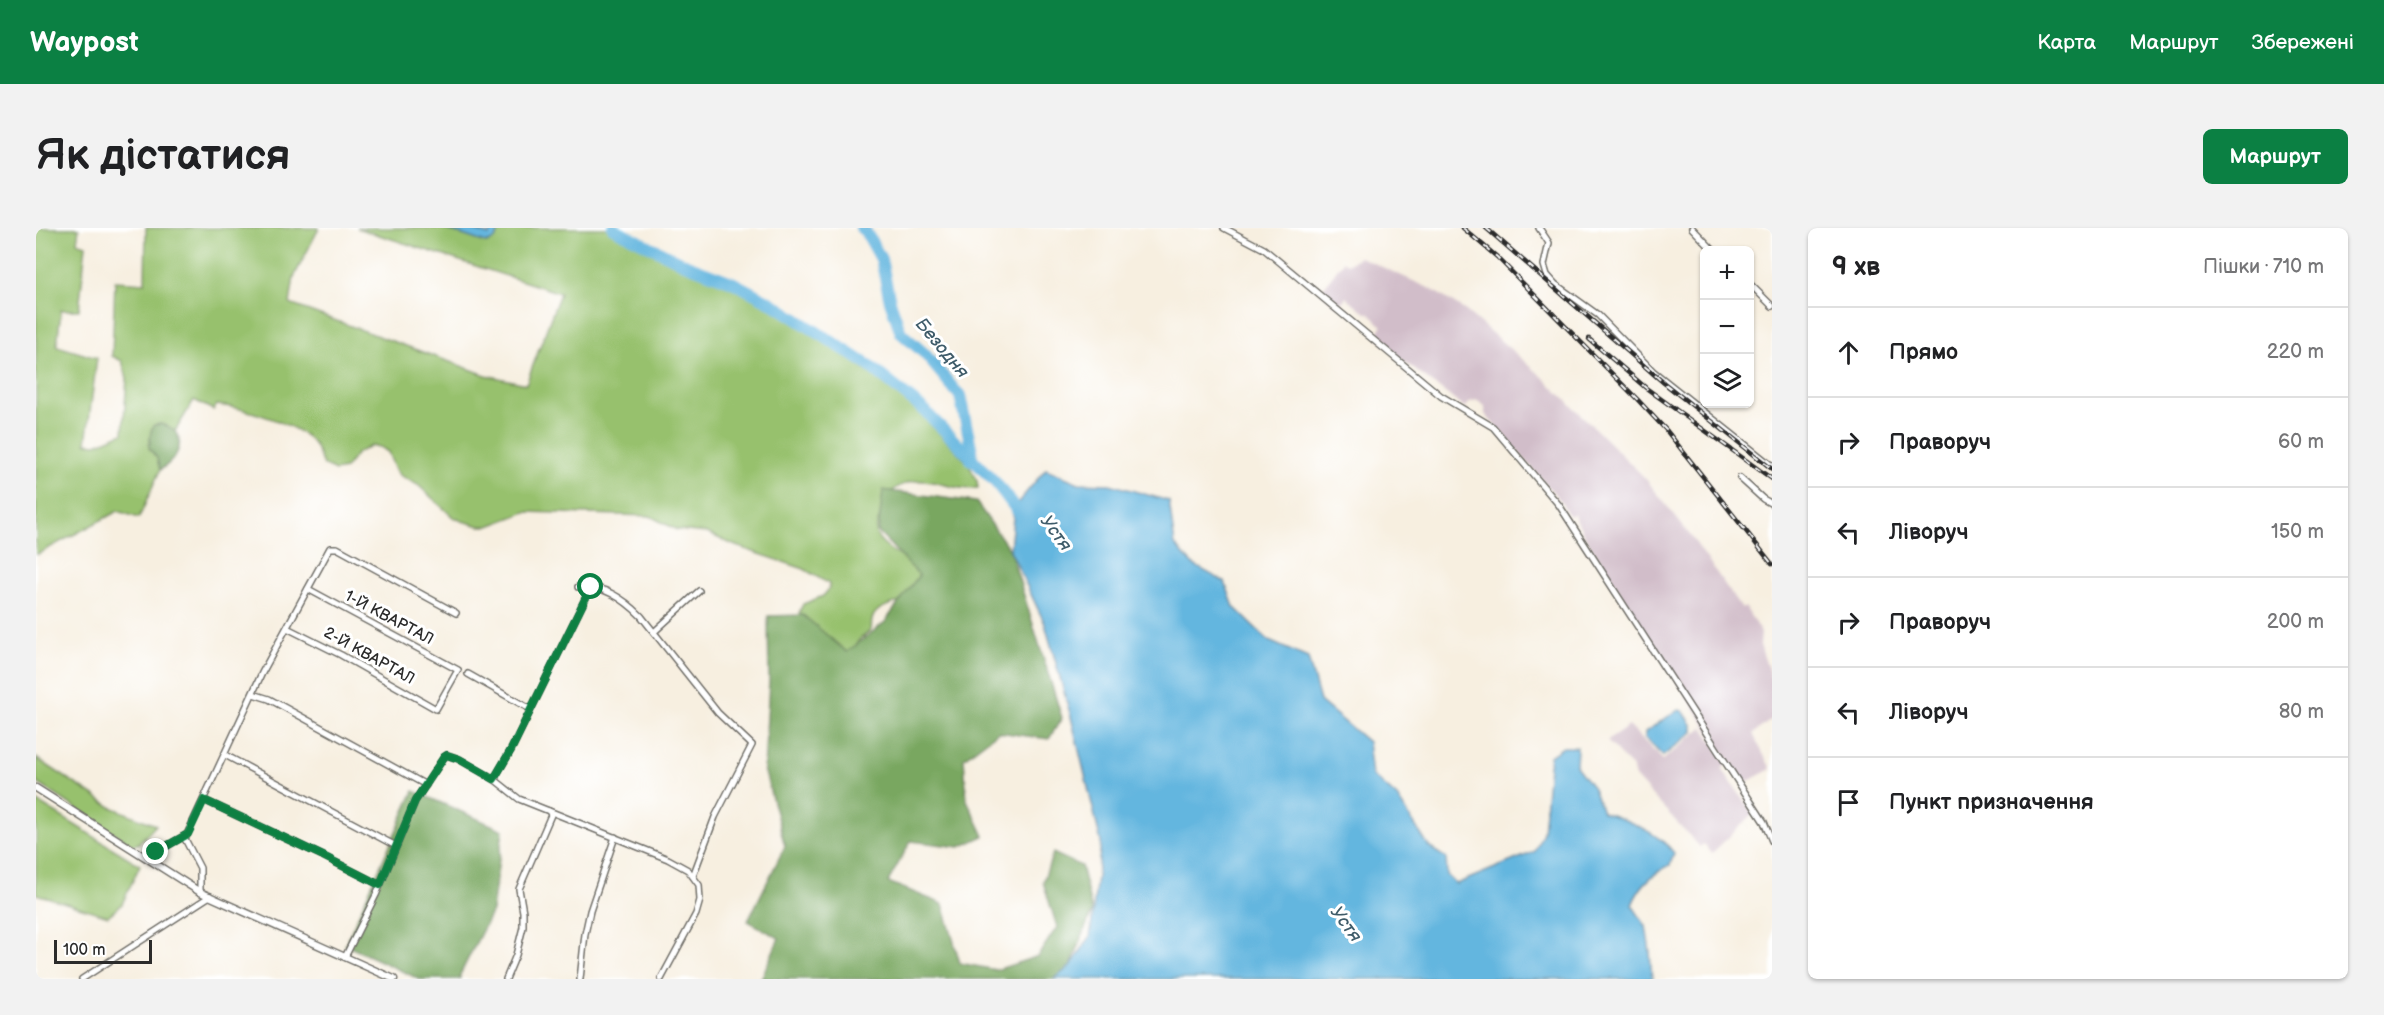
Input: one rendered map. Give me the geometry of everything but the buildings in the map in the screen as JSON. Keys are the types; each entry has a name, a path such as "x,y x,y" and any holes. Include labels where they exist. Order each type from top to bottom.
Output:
{"street":[{"path":"1224,228 1264,249 1441,396 1493,427 1559,505 1764,822 1772,841"},
{"path":"1539,228 1549,243 1544,265 1547,275 1555,284 1599,315 1654,372 1772,466"},
{"path":"1692,228 1709,246"},
{"path":"1754,289 1772,306"},
{"path":"1740,478 1762,499 1772,504"},
{"path":"200,892 200,868 187,842 188,834 253,693 330,548 334,547 456,612"},
{"path":"578,587 591,587 606,591 628,603 718,712 752,745 715,817 693,876"},
{"path":"494,779 511,750 591,587"},
{"name":"1-Й КВАРТАЛ","path":"308,590 458,670 436,709"},
{"path":"654,632 699,591"},
{"name":"2-Й КВАРТАЛ","path":"287,628 436,709"},
{"path":"468,674 530,709"},
{"path":"253,693 269,699 426,785"},
{"path":"225,755 396,846"},
{"path":"345,957 380,885 415,801 447,755 459,759 494,779 519,799 668,859 688,870 699,885 700,900 696,914 662,979"},
{"path":"36,788 200,892 394,979"},
{"path":"204,800 380,885"},
{"path":"506,979 516,955 523,927 524,912 519,889 550,820 549,811"},
{"path":"142,855 156,852 188,834"},
{"path":"580,979 590,911 615,837"},
{"path":"82,979 210,896"}],"shaded area":[{"path":"1360,257 1431,289 1466,311 1543,377 1645,478 1693,539 1742,609 1745,607 1761,633 1760,645 1772,681 1772,719 1753,734 1771,769 1750,780 1744,782 1740,780 1584,535 1574,514 1569,516 1560,500 1485,414 1485,406 1477,400 1470,402 1465,408 1402,360 1376,336 1382,326 1369,313 1346,297 1338,307 1320,292 1343,261 1347,264"},
{"path":"1629,726 1663,760 1703,727 1727,764 1722,769 1753,814 1712,853 1703,844 1700,847 1635,777 1632,768 1607,741"}],"green space":[{"path":"36,228 79,228 77,242 86,245 79,310 61,310 57,346 97,358 86,443 96,444 123,433 127,378 122,361 112,356 115,281 145,283 146,228 319,228 294,277 290,304 486,375 526,384 560,293 357,228 442,228 486,243 495,239 501,228 607,228 687,268 732,284 772,306 867,371 921,414 968,463 978,488 969,489 930,481 915,481 898,487 891,493 879,520 877,536 886,547 927,568 915,599 878,610 872,620 871,630 858,641 854,651 849,655 803,620 799,613 803,604 823,596 829,589 829,584 804,569 736,546 707,533 677,530 650,516 526,512 489,526 480,526 453,517 418,485 399,475 388,452 380,447 371,446 357,453 345,469 335,471 323,465 313,443 295,429 240,409 217,405 213,410 194,400 174,433 167,426 154,425 151,431 149,448 157,458 160,470 139,518 118,511 36,555"},
{"path":"161,424 176,433 179,446 173,459 160,470 157,458 149,448 154,425"},
{"path":"883,490 976,502 1010,550 1062,718 1049,739 998,732 964,758 967,800 984,836 960,847 911,841 888,882 943,904 960,963 996,970 1038,956 1057,927 1043,882 1053,853 1081,866 1092,911 1071,966 1054,979 761,979 779,938 748,921 785,846 764,769 769,681 768,616 803,615 847,652 885,622 919,575 878,532"},
{"path":"36,758 111,807 156,825 138,844 132,845 36,782"},
{"path":"414,791 503,830 492,911 460,979 419,979 345,945"},
{"path":"36,801 140,865 122,904 108,916 36,894"}],"water":[{"path":"442,228 467,228 489,235 493,228 501,228 495,239 486,243"},
{"path":"1046,469 1079,483 1110,484 1169,501 1175,545 1192,564 1225,582 1234,607 1269,641 1308,658 1320,701 1368,742 1372,775 1397,797 1429,847 1446,858 1447,875 1456,884 1534,852 1543,832 1550,756 1563,747 1577,747 1576,766 1593,788 1602,812 1651,833 1674,853 1670,865 1647,881 1638,892 1632,905 1646,926 1652,979 1054,979 1071,966 1090,937 1101,842 1071,717 1045,624 1010,550 1014,507"},
{"path":"1678,710 1683,711 1693,726 1693,732 1663,756 1645,738 1645,732"}],"waterway":[{"name":"Устя","path":"613,228 687,265 732,282 772,303 868,365 924,410 996,483 1024,520"},
{"name":"Безодня","path":"861,228 866,232 881,259 890,301 901,333 924,353 960,396 972,451 971,460"}],"railway":[{"path":"1463,228 1497,257 1666,430 1772,564"},
{"path":"1486,228 1664,383 1772,469"},
{"path":"1589,339 1646,388 1772,479"}],"route":[{"path":"156,852 188,834 204,800 380,885 415,801 444,757 447,755 459,759 494,779 511,750 591,587"}]}
